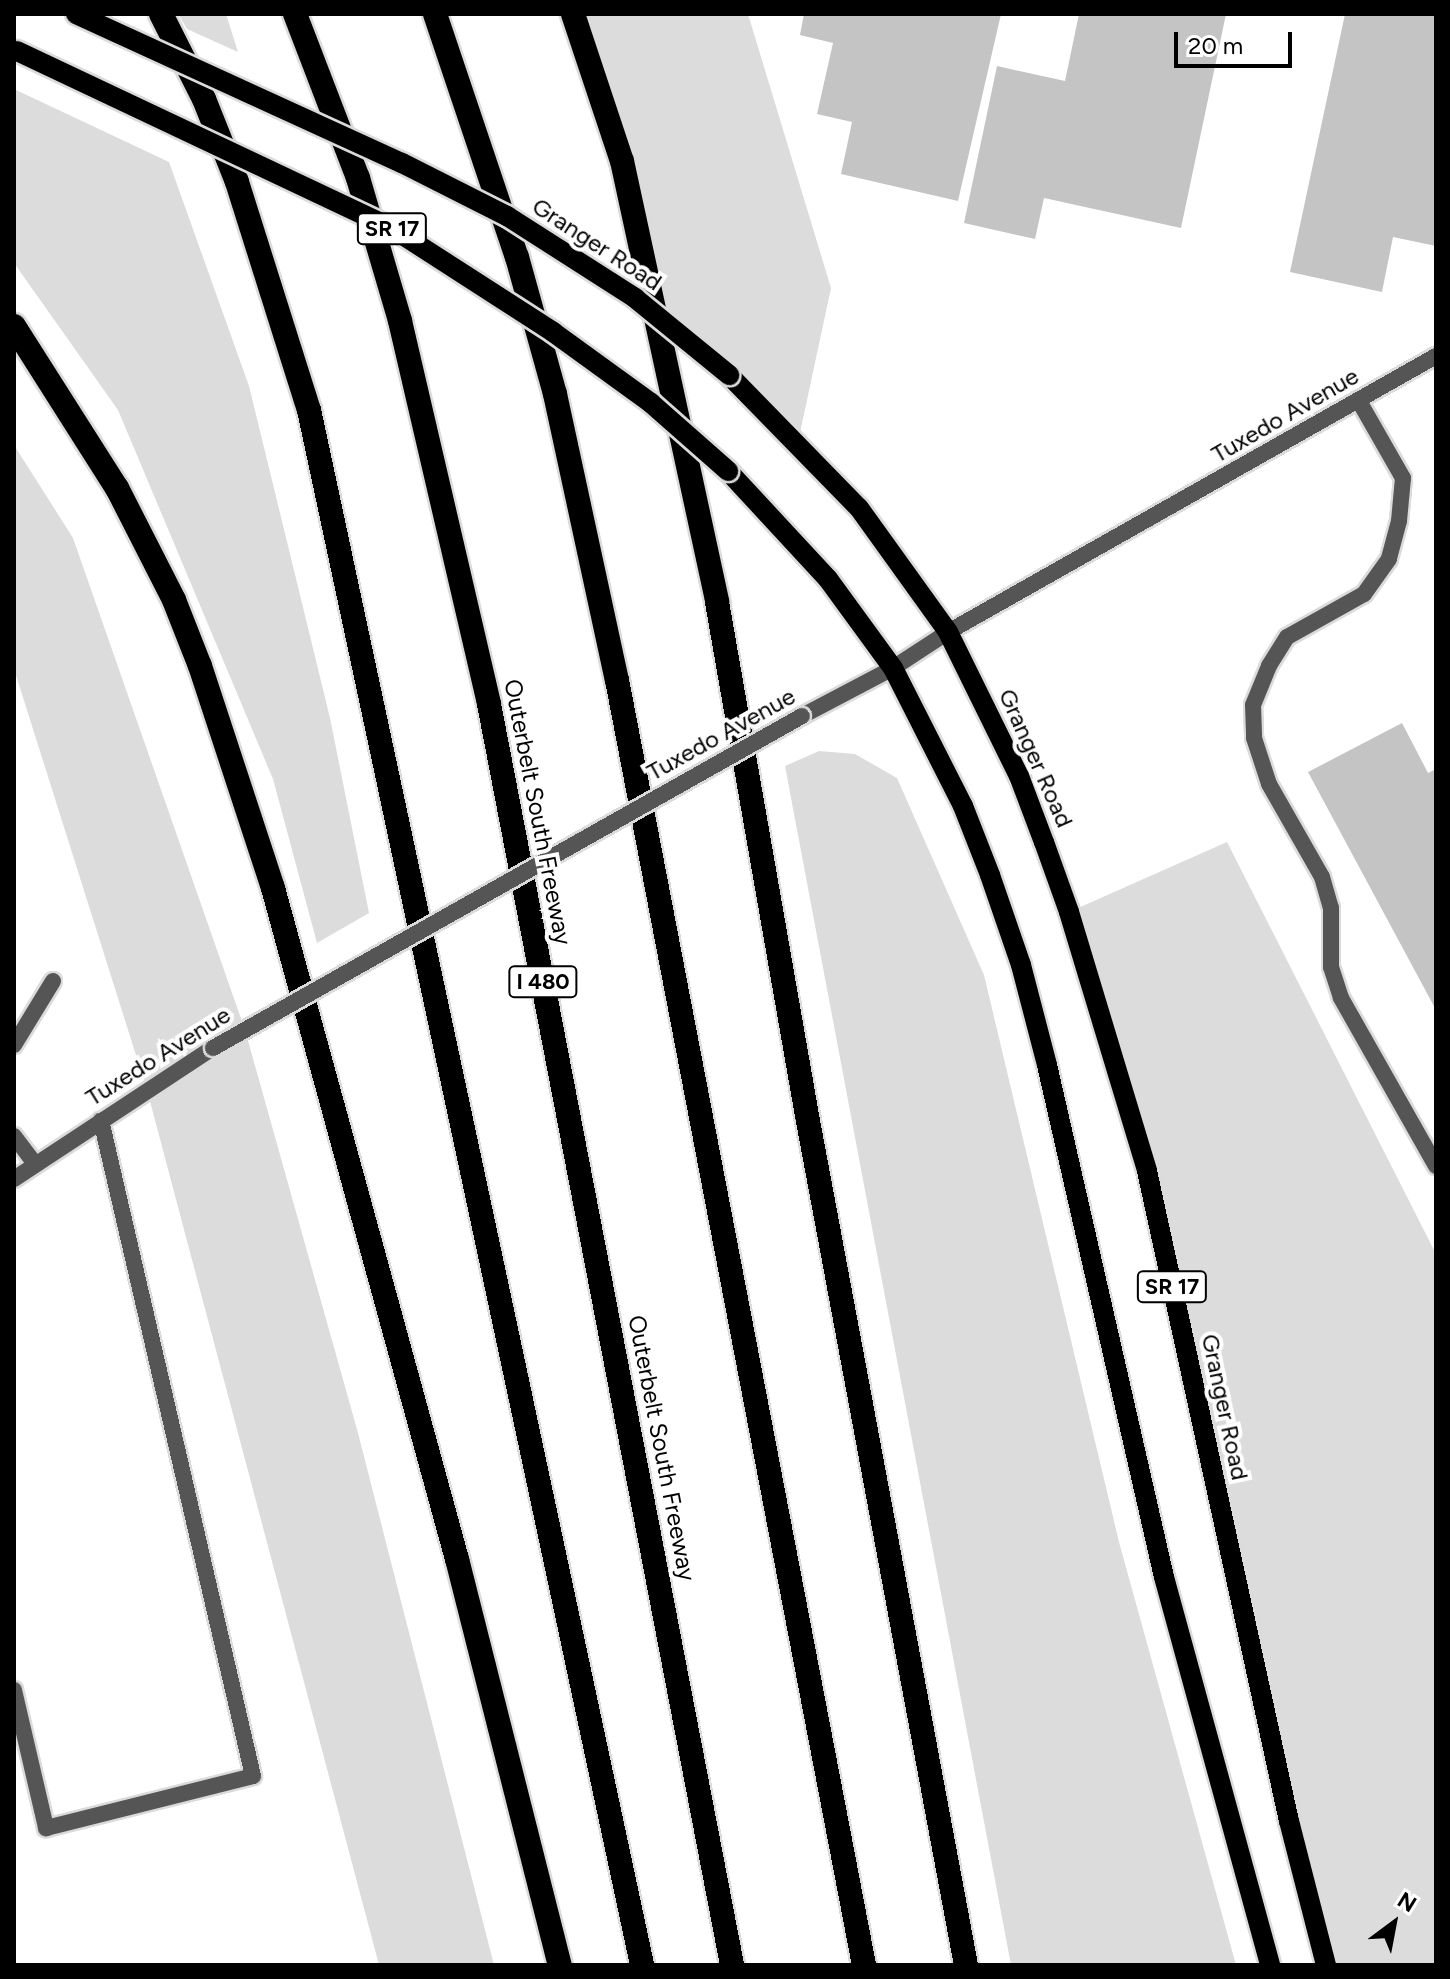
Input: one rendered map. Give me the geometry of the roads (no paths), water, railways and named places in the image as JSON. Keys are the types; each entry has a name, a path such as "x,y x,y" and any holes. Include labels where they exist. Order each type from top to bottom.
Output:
{"highway":[{"path":"161,14 204,99 237,182 309,410 642,1965"},
{"name":"Outerbelt South Freeway","path":"295,14 358,178 400,321 486,689 732,1965"},
{"path":"435,14 517,257 562,424 617,680 739,1301 864,1965"},
{"path":"573,14 622,161 717,602 808,1121 966,1965"},
{"path":"14,326 117,488 174,600 200,666 282,918 461,1574 560,1965"}],"main road":[{"name":"Granger Road","path":"76,14 402,163 507,216 635,298 729,375 859,508 948,632 1019,776 1044,842 1069,912 1147,1171 1289,1821 1326,1965"},
{"name":"SR 17","path":"16,51 395,230 553,332 651,403 728,471 828,579 893,668 963,806 1021,965 1164,1577 1270,1965"}],"street":[{"name":"Tuxedo Avenue","path":"14,1179 213,1048 802,716 893,668 948,632 1436,356"},
{"path":"1359,401 1403,478 1399,521 1389,559 1364,594 1287,637 1269,666 1253,705 1254,738 1269,784 1322,877 1331,908 1331,967 1341,998 1436,1166"},
{"path":"14,1045 53,981"},
{"path":"14,1690 46,1828 253,1776 101,1120"},
{"path":"14,1136 34,1163"}]}
